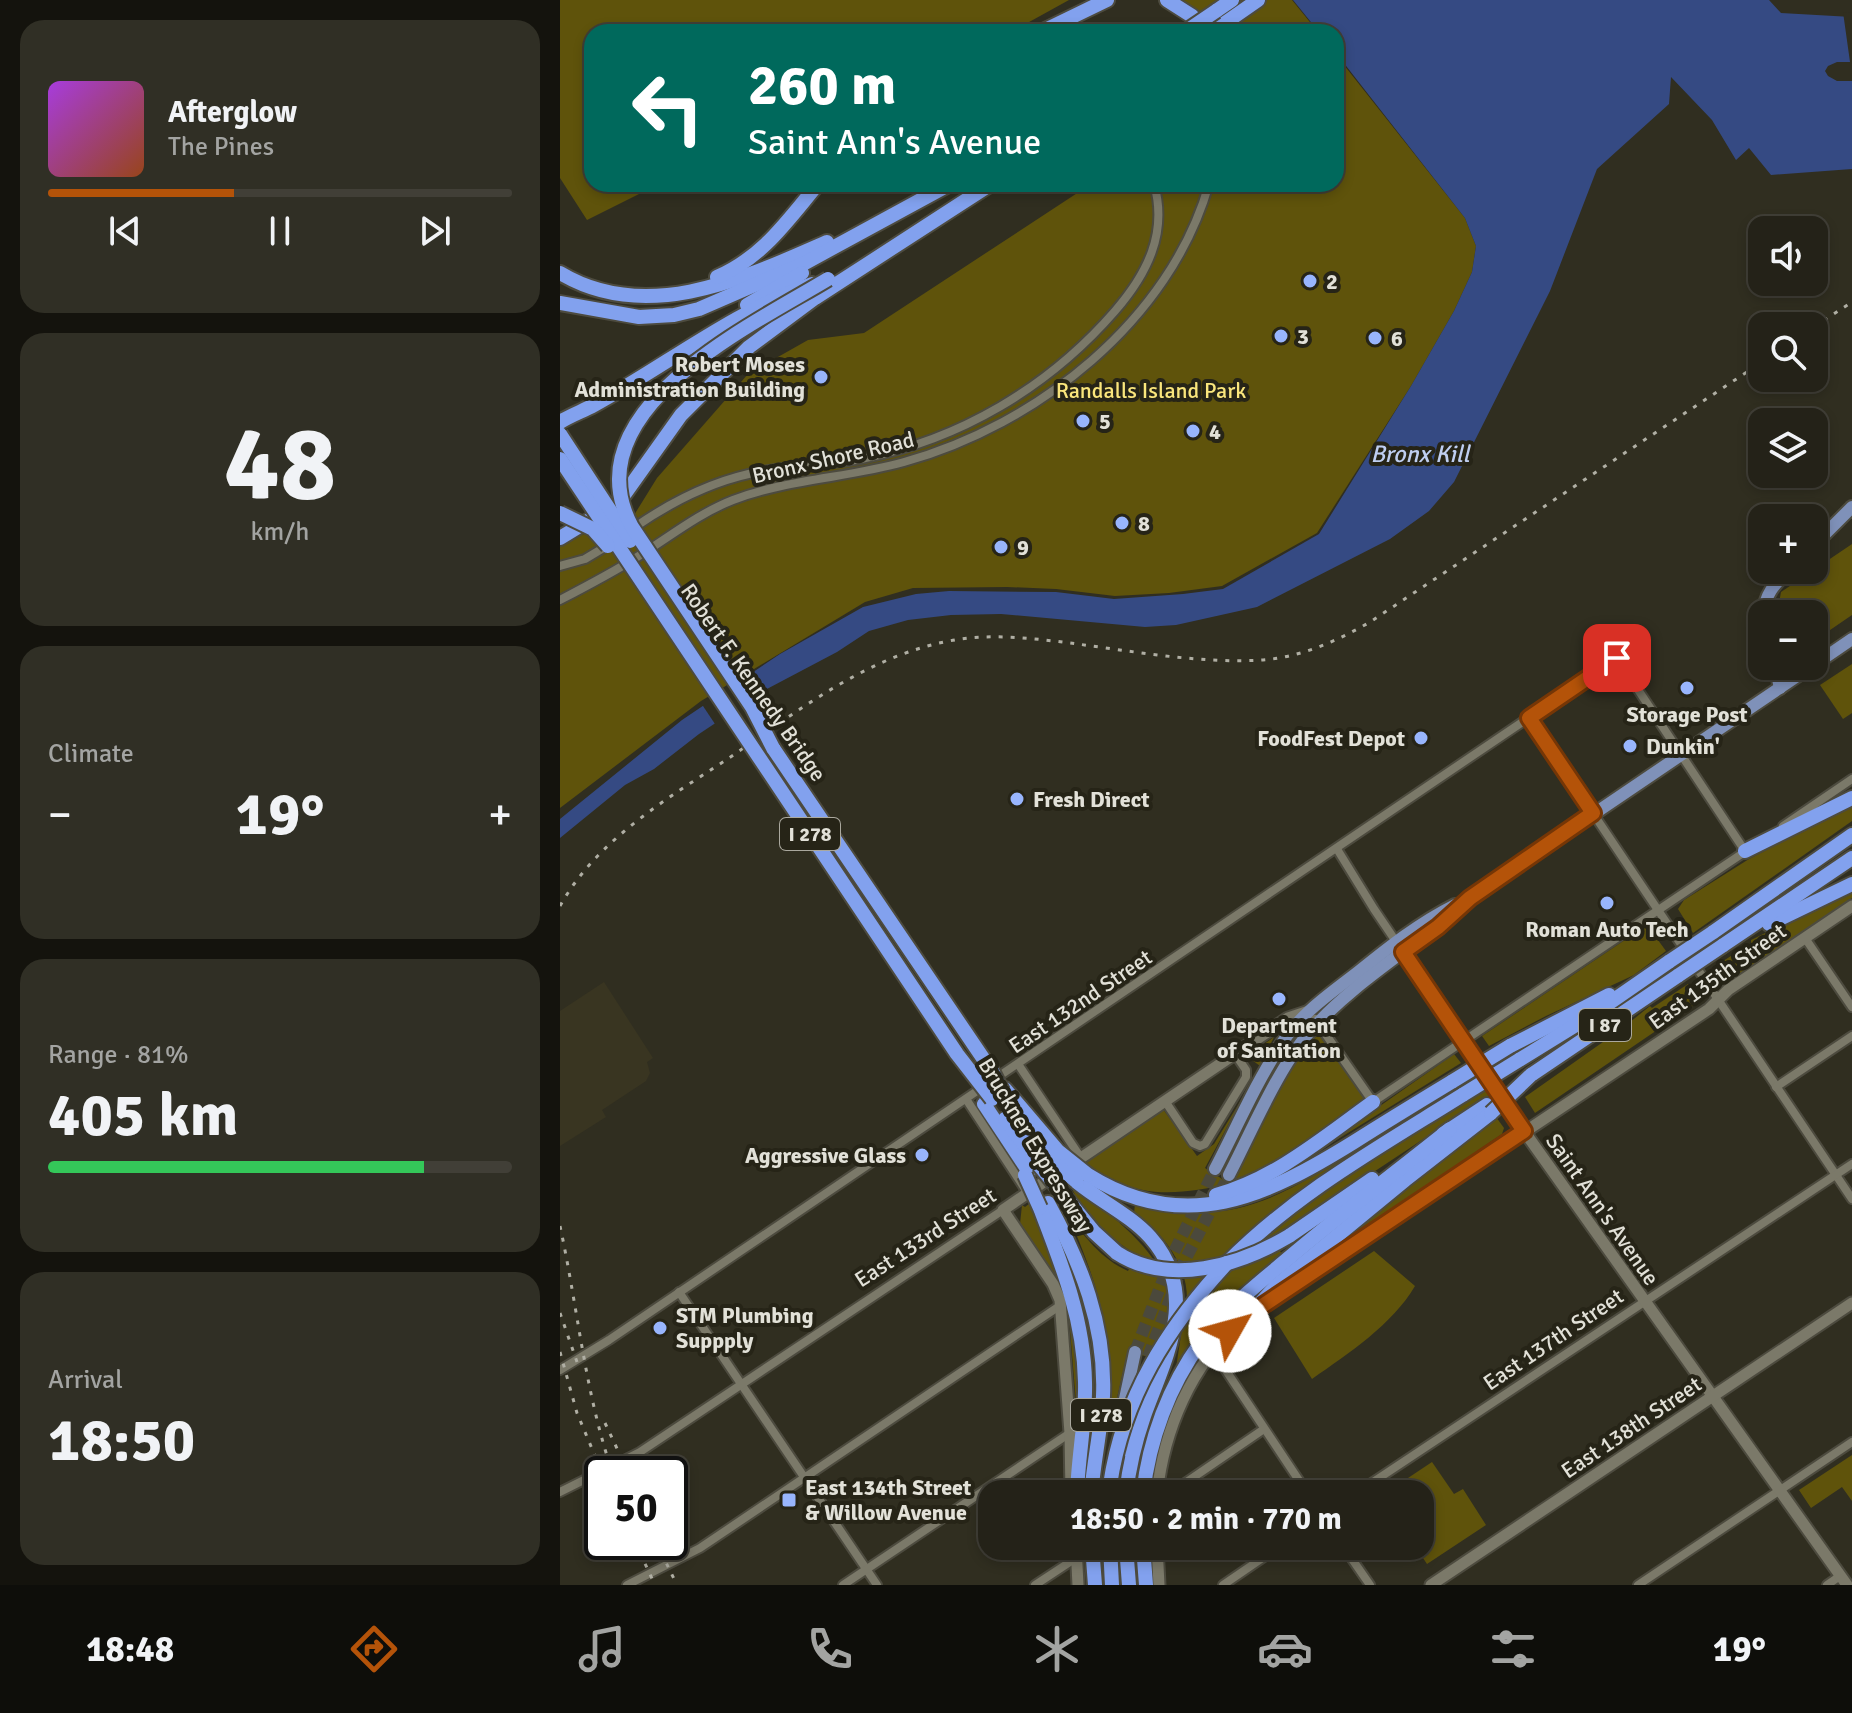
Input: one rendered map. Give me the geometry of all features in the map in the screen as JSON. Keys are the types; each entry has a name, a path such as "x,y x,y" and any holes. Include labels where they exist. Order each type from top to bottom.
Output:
{"highway":[{"path":"1057,24 1107,0"},
{"path":"1167,0 1192,16 1198,24"},
{"path":"1197,24 1232,0"},
{"path":"1224,24 1258,0"},
{"path":"664,296 725,273 755,255 773,239 811,192"},
{"path":"560,303 639,317 687,313 739,294 935,192"},
{"path":"563,528 605,513 619,502 681,415 738,358 798,310 978,192"},
{"path":"560,273 606,293 664,296 719,285 845,234 861,232"},
{"path":"565,418 588,401 850,246 861,232"},
{"path":"773,748 752,707 632,527 622,504 621,472 625,450 650,404 678,373 713,348 828,279 903,240"},
{"path":"664,358 794,291 828,279"},
{"name":"Robert F. Kennedy Bridge","path":"560,434 745,712 773,748 993,1073 996,1095"},
{"name":"Robert F. Kennedy Bridge","path":"560,459 957,1054 996,1095"},
{"path":"563,528 579,520 599,533 663,615"},
{"path":"1745,851 1852,798"},
{"name":"I 87","path":"1642,980 1852,835"},
{"name":"I 87","path":"1450,1129 1489,1109 1531,1075 1852,858"},
{"path":"1722,946 1852,884"},
{"path":"996,1095 1040,1164 1125,1194 1174,1204 1223,1202 1245,1198 1277,1186 1312,1168 1510,1046 1574,1011 1642,980"},
{"path":"1114,1480 1119,1440 1149,1365 1188,1308 1227,1263 1275,1217 1310,1190 1592,1015 1642,980"},
{"path":"996,1095 1040,1164 1094,1232 1117,1253 1132,1262 1149,1266 1206,1268 1253,1256 1289,1236 1450,1129"},
{"name":"Bruckner Expressway","path":"996,1095 1011,1143 1040,1164 1044,1205 1083,1273 1093,1304 1103,1374 1103,1400 1093,1480"},
{"path":"1174,1204 1221,1194 1257,1180 1296,1157 1373,1102"},
{"path":"1250,1314 1287,1277 1489,1109"},
{"path":"1146,1480 1150,1455 1171,1395 1192,1356 1227,1311 1299,1249 1450,1129"},
{"name":"Bruckner Expressway","path":"1082,1179 1138,1226 1161,1253 1175,1294 1173,1341 1134,1448 1128,1480"},
{"path":"1044,1205 1075,1306 1083,1350 1085,1398 1078,1480"},
{"path":"1093,1560 1095,1585"},
{"path":"1114,1560 1115,1585"},
{"path":"1127,1560 1129,1585"},
{"path":"1144,1560 1146,1585"}],"main road":[{"path":"1828,531 1852,507"},
{"path":"1828,655 1852,639"},
{"path":"1778,680 1780,688"},
{"path":"1229,1175 1290,1059 1318,1023 1432,917 1470,898 1791,680"},
{"name":"East 135th Street","path":"1159,1480 1170,1431 1190,1385 1213,1351 1250,1314 1709,1009 1728,990 1852,906"},
{"path":"1215,1169 1281,1043 1309,1011 1399,947"},
{"name":"East 133rd Street","path":"1003,1210 1288,1018 1309,1011"},
{"name":"Saint Ann's Avenue","path":"1524,1131 1843,1581"},
{"path":"1003,1210 1053,1284 1061,1305 1071,1480"},
{"name":"East 138th Street","path":"1431,1585 1852,1303"},
{"path":"1114,1480 1121,1414 1141,1355 1126,1480"},
{"path":"1076,1560 1078,1585"},
{"path":"1158,1560 1159,1585"}],"street":[{"name":"Bronx Shore Road","path":"560,566 585,559 669,505 722,482 764,471 864,458 912,446 956,429 1003,405 1052,372 1087,341 1118,308 1140,278 1151,257 1158,232 1160,208 1156,192"},
{"name":"Bronx Shore Road","path":"560,600 729,501 780,485 917,458 964,441 1010,418 1055,389 1127,324 1159,286 1185,246 1206,192"},
{"path":"1140,278 1146,286 1159,286"},
{"path":"1118,308 1127,324"},
{"path":"956,429 964,441"},
{"path":"912,446 917,458"},
{"path":"832,463 838,475"},
{"path":"722,482 729,501"},
{"name":"East 132nd Street","path":"560,1370 1617,658 1682,754"},
{"path":"1529,718 1852,1199"},
{"path":"1682,754 1745,851"},
{"path":"1309,1011 1373,1102 1852,779"},
{"name":"Saint Ann's Avenue","path":"1337,849 1399,947 1524,1131"},
{"path":"1805,938 1852,1007"},
{"path":"1776,1087 1852,1036"},
{"path":"1165,1101 1193,1143 1200,1146 1205,1144 1246,1077 1246,1070 1235,1054"},
{"path":"1018,1064 1081,1158"},
{"path":"966,1099 1028,1193"},
{"name":"East 137th Street","path":"1376,1480 1852,1164"},
{"name":"East 133rd Street","path":"560,1492 640,1452 1003,1210"},
{"path":"679,1292 877,1585"},
{"path":"627,1585 700,1548 1061,1305"},
{"path":"1213,1351 1299,1480"},
{"path":"1189,1480 1264,1429"},
{"path":"843,1585 1070,1433"},
{"path":"1638,1585 1852,1442"},
{"path":"1035,1585 1066,1560"},
{"path":"1223,1585 1260,1560"},
{"path":"1353,1560 1370,1585"},
{"path":"1827,1585 1843,1581"}],"shaded area":[{"path":"604,982 653,1058 647,1062 650,1073 646,1081 602,1110 606,1117 560,1146 560,1011"}],"green space":[{"path":"560,0 1069,0 1026,24 584,24 584,192 643,192 587,220 560,178"},
{"path":"1180,0 1292,0 1312,24 1204,24 1194,10"},
{"name":"Randalls Island Park","path":"1344,65 1465,218 1476,246 1472,272 1454,311 1411,386 1317,533 1222,586 1115,596 1007,587 913,588 865,602 701,701 560,808 560,537 585,534 631,520 657,478 748,374 808,340 864,333 1079,192 1344,192"},
{"path":"1852,544 1852,615 1828,631 1828,600 1780,600 1781,592 1793,584 1828,584 1828,560"},
{"path":"1852,664 1852,713 1843,719 1820,685"},
{"path":"1852,805 1852,821 1693,933 1678,909 1684,900 1749,859"},
{"path":"1852,890 1852,898 1727,982 1717,965 1751,943 1751,940"},
{"path":"1647,925 1666,951 1634,975 1489,1046 1482,1036"},
{"path":"1688,984 1698,999 1697,1003 1535,1113 1525,1097 1650,1006 1652,1008"},
{"path":"1318,1034 1367,1101 1275,1167 1232,1184 1291,1068"},
{"path":"1274,1037 1260,1066 1252,1060 1251,1053"},
{"path":"1454,1054 1461,1063 1296,1165"},
{"path":"1495,1063 1499,1064 1385,1133 1390,1127"},
{"path":"1497,1083 1499,1089 1271,1240 1293,1267 1210,1330 1187,1301 1183,1274 1171,1250 1134,1213 1135,1204 1170,1211 1200,1212 1253,1204 1303,1182 1358,1149 1366,1163"},
{"path":"1246,1092 1205,1168 1230,1184 1172,1192 1144,1190 1106,1177 1083,1162 1163,1109 1197,1156 1214,1144"},
{"path":"1496,1117 1504,1128 1502,1134 1356,1233 1351,1232"},
{"path":"1070,1182 1141,1243 1162,1273 1169,1295 1169,1344 1155,1359 1128,1351 1116,1402 1111,1401 1109,1351 1100,1304 1067,1213 1094,1246 1118,1266 1128,1271 1136,1254 1096,1222 1079,1202"},
{"path":"1033,1201 1065,1283 1081,1347 1083,1404 1076,1462 1078,1427 1064,1290 1020,1224 1022,1205 1025,1207"},
{"path":"1374,1251 1415,1286 1382,1326 1312,1379 1274,1318"},
{"path":"1184,1315 1199,1344 1179,1371 1176,1368"},
{"path":"1852,1455 1852,1501 1842,1487 1811,1508 1799,1490"},
{"path":"1432,1462 1454,1494 1463,1489 1486,1525 1434,1559 1434,1480 1405,1480"}],"water":[{"name":"Bronx Kill","path":"1293,0 1769,0 1781,13 1852,17 1852,169 1771,175 1749,148 1736,160 1712,120 1671,77 1669,104 1597,169 1550,291 1454,482 1429,511 1390,539 1257,607 1176,625 1145,627 1001,614 908,620 869,631 837,652 765,690 699,734 654,769 625,785 560,838 560,819 682,720 780,654 863,607 916,594 949,591 1056,592 1114,599 1223,589 1319,534 1454,311 1472,272 1476,246 1465,218 1344,63 1344,24 1312,24"}],"pier":[{"path":"1843,12 1852,13 1852,81 1837,81 1825,71 1837,62 1850,62"},
{"path":"745,673 764,696 717,727 701,703"}],"tunnel":[{"path":"1135,1352 1173,1254 1215,1169"},
{"path":"1148,1357 1184,1262 1229,1175"}],"railway":[{"path":"1828,318 1852,302"},
{"path":"560,906 593,861 656,806 832,689 888,660 949,641 994,637 1040,639 1215,660 1263,660 1305,652 1370,622 1748,371"},
{"path":"560,1226 595,1413 607,1456"},
{"path":"560,1313 577,1362"},
{"path":"560,1352 577,1413 595,1456"},
{"path":"605,1423 621,1456"},
{"path":"643,1560 655,1585"},
{"path":"665,1560 677,1585"}],"place":[{"name":"2","path":"1310,281"},
{"name":"3","path":"1281,336"},
{"name":"6","path":"1375,338"},
{"name":"Robert Moses Administration Building","path":"821,377"},
{"name":"5","path":"1083,421"},
{"name":"4","path":"1193,431"},
{"name":"8","path":"1122,523"},
{"name":"9","path":"1001,547"},
{"name":"Storage Post","path":"1687,688"},
{"name":"FoodFest Depot","path":"1421,738"},
{"name":"Dunkin'","path":"1630,746"},
{"name":"Fresh Direct","path":"1017,799"},
{"name":"Roman Auto Tech","path":"1607,903"},
{"name":"Department of Sanitation","path":"1279,999"},
{"name":"Aggressive Glass","path":"922,1155"},
{"name":"STM Plumbing Suppply","path":"660,1328"},
{"name":"East 134th Street & Willow Avenue","path":"789,1500"}],"route":[{"path":"1230,1331 1250,1314 1524,1131 1403,952 1438,927 1470,898 1593,813 1529,718 1617,658"}]}
